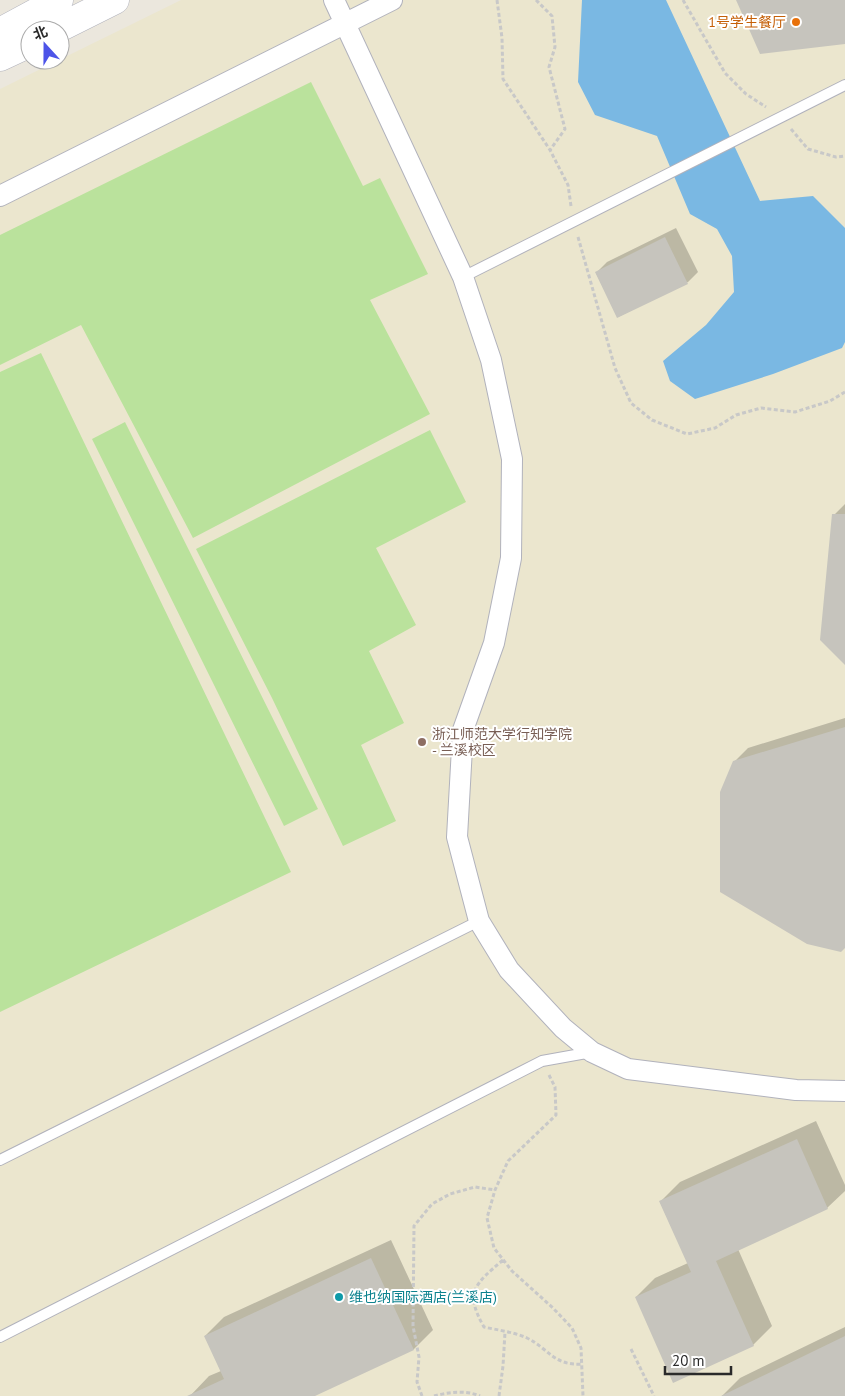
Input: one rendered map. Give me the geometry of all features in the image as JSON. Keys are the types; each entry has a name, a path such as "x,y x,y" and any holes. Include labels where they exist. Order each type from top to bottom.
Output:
{"street":[{"path":"0,32 59,0"},
{"path":"70,22 115,0"},
{"path":"334,0 463,277 492,360 512,459 511,558 494,643 463,730 457,837 479,921 509,970 563,1028 592,1052 628,1069 796,1090 845,1091"},
{"path":"0,196 392,0"},
{"path":"0,58 20,47"}],"lane":[{"path":"463,277 845,85"},
{"path":"0,1160 479,921"},
{"path":"0,1337 542,1061 592,1052"}],"path":[{"path":"497,0 502,38 503,79 550,150 568,185 574,221 615,368 630,402 652,420 687,434 715,428 736,415 761,408 795,412 830,401 845,392"},
{"path":"536,0 552,16 555,47 549,67 565,129 550,150"},
{"path":"683,0 725,73 746,94 781,116 808,149 836,157 845,156"},
{"path":"542,1061 555,1087 556,1115 508,1161 495,1190 487,1218 494,1248 503,1260 572,1328 581,1348 582,1396"},
{"path":"422,1396 417,1382 419,1357 413,1326 414,1226 432,1204 450,1194 475,1187 495,1190"},
{"path":"503,1260 487,1274 475,1290 473,1307 484,1327 527,1338 546,1354 568,1365 582,1364"},
{"path":"499,1396 505,1332"},
{"path":"631,1349 654,1396"},
{"path":"434,1396 448,1392 473,1393 480,1396"}],"shaded area":[{"name":"浙江师范大学行知学院 - 兰溪校区","path":"181,0 845,0 845,1396 0,1396 0,89 39,70 70,70 70,55"}],"green space":[{"path":"311,82 363,186 380,178 428,274 370,300 430,414 193,538 81,325 0,365 0,235"},
{"path":"41,353 291,872 0,1012 0,372"},
{"path":"125,422 318,809 284,826 92,439"},
{"path":"430,430 466,502 376,548 416,625 369,651 404,723 361,745 396,821 343,846 272,698 196,549"}],"water":[{"path":"582,0 666,0 760,201 813,196 845,228 845,342 842,348 773,374 695,399 670,381 663,361 706,325 734,292 732,256 717,229 690,214 657,136 595,115 578,82"}],"building":[{"name":"1号学生餐厅","path":"736,0 845,0 845,44 760,54"},
{"path":"665,237 688,284 617,318 595,272"},
{"path":"832,514 845,514 845,665 820,640"},
{"path":"845,727 845,948 841,952 807,944 720,892 720,792 733,761"},
{"path":"797,1139 828,1209 716,1261 754,1346 673,1383 635,1297 691,1272 659,1201"},
{"name":"维也纳国际酒店(兰溪店)","path":"371,1258 414,1350 315,1396 187,1396 224,1379 204,1336"},
{"path":"845,1336 845,1396 721,1396"}],"place":[{"name":"1号学生餐厅","path":"796,22"},
{"name":"浙江师范大学行知学院 - 兰溪校区","path":"422,742"},
{"name":"维也纳国际酒店(兰溪店)","path":"339,1297"}]}
